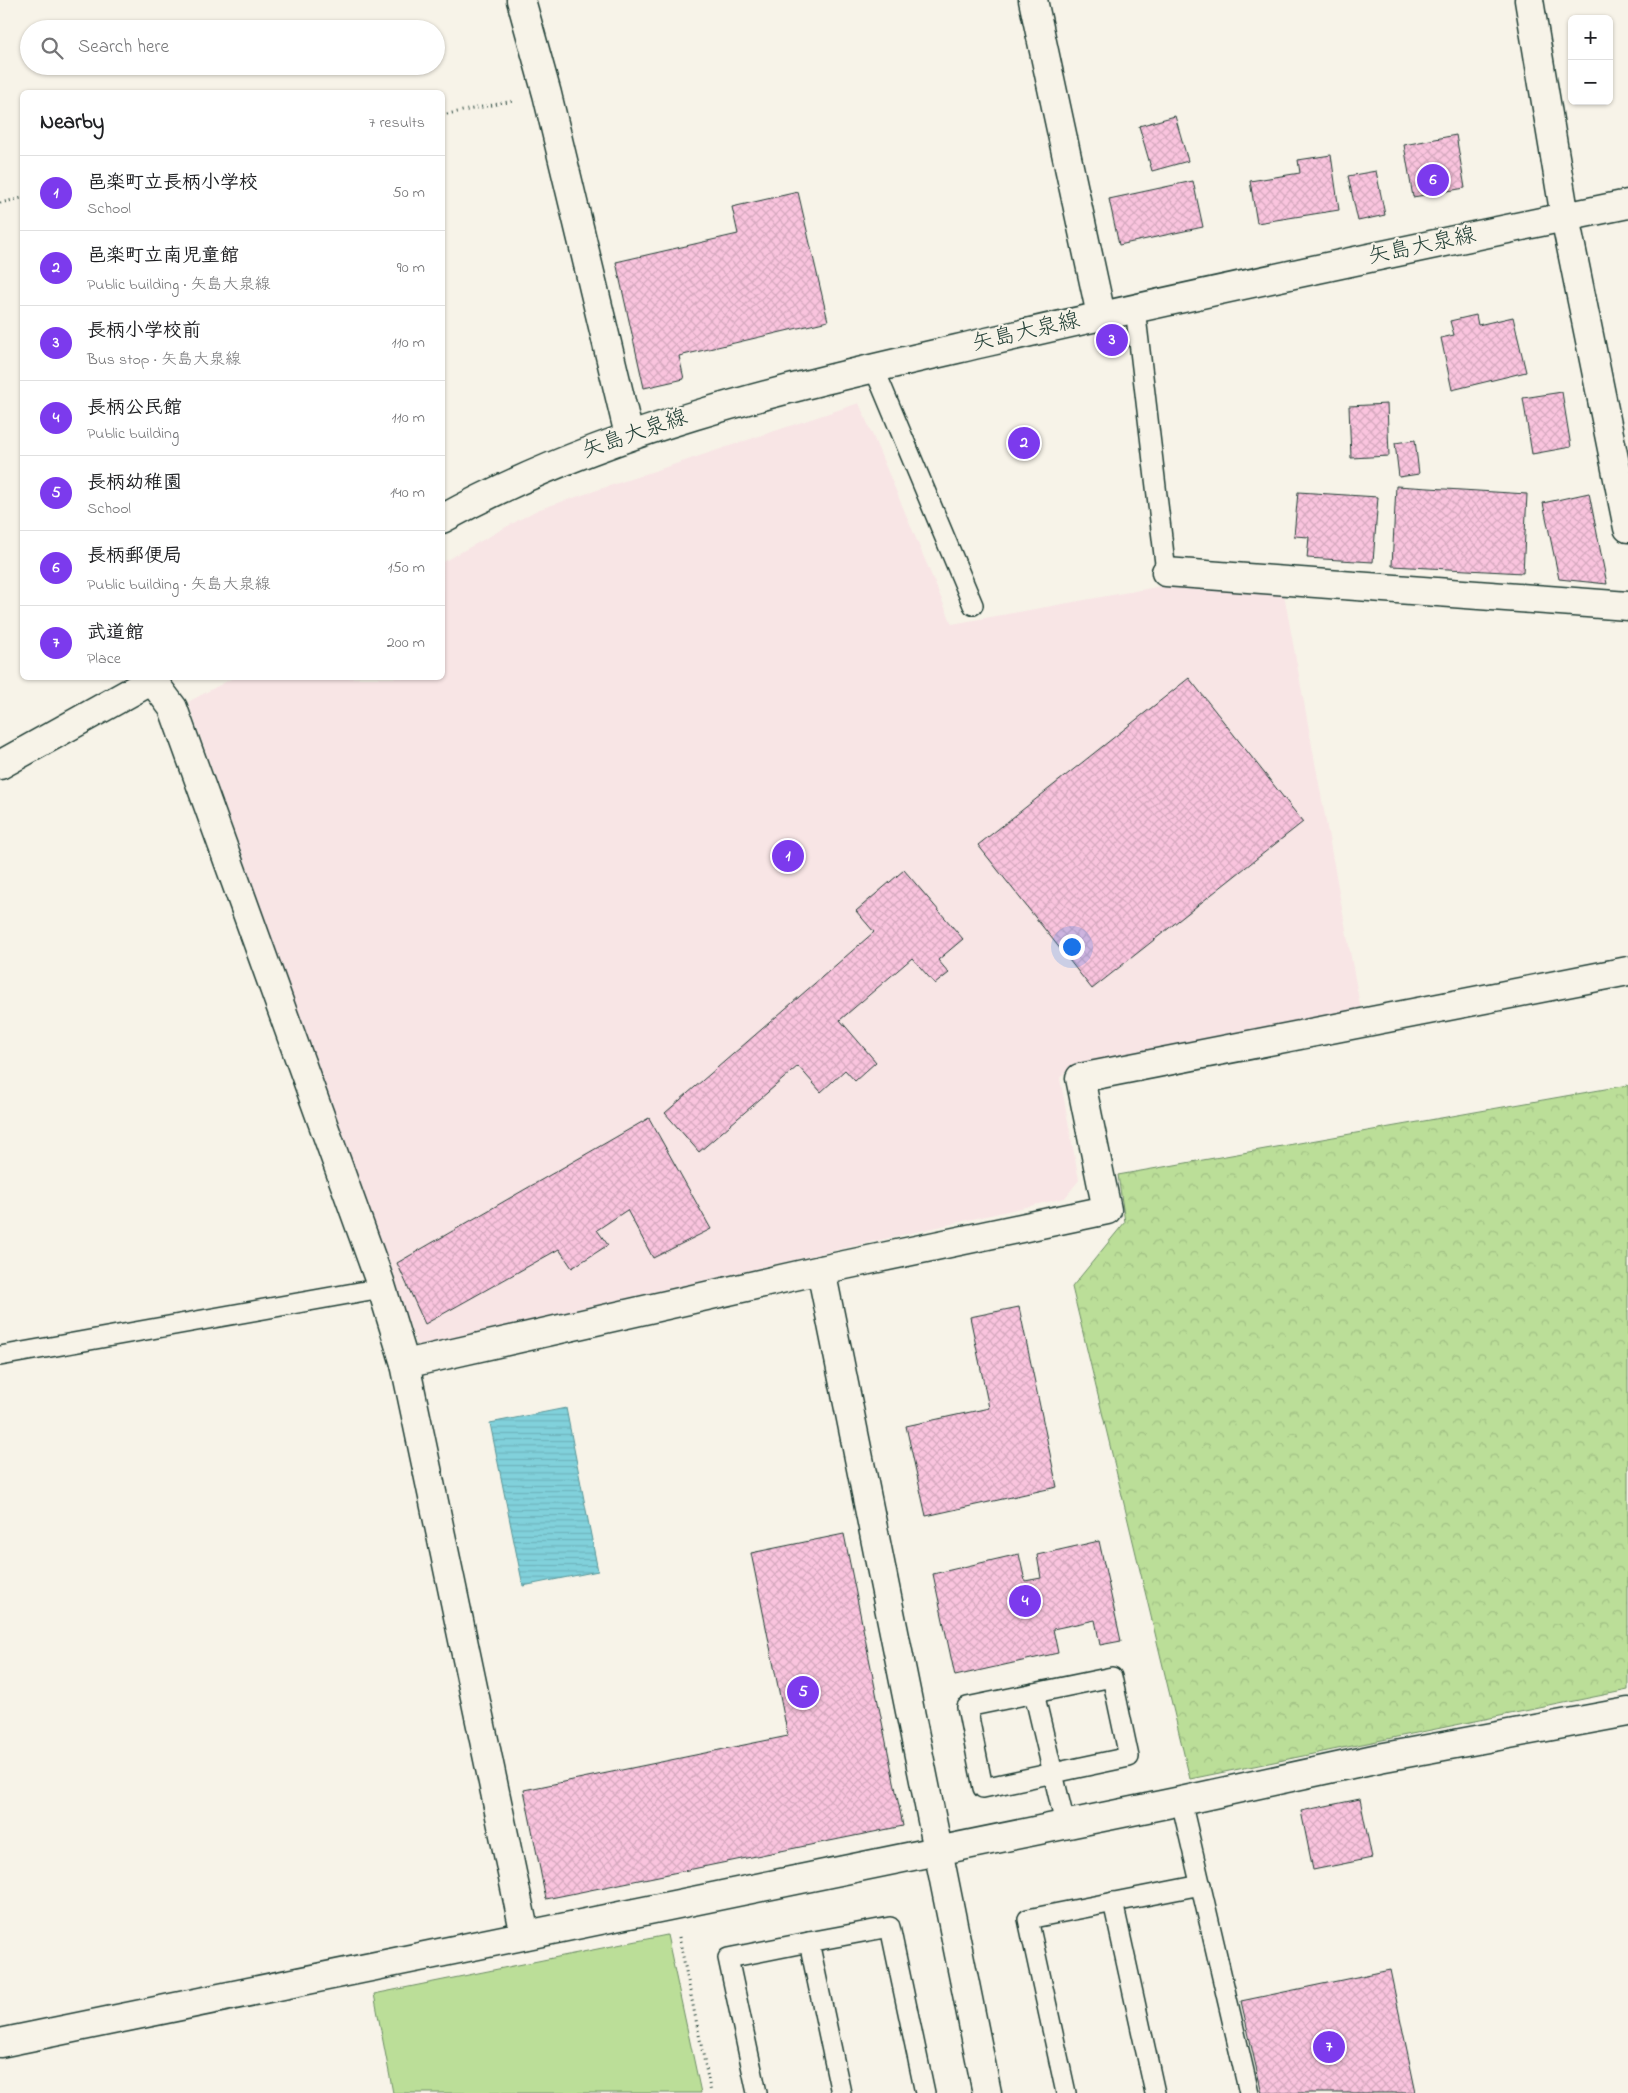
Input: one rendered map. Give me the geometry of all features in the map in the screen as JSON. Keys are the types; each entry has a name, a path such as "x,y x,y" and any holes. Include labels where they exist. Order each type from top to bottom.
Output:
{"street":[{"path":"521,0 547,94 629,435"},
{"path":"1033,0 1101,315"},
{"path":"1529,0 1565,217 1628,528"},
{"name":"矢島大泉線","path":"445,518 549,466 629,435 715,408 874,368 1101,315 1628,204"},
{"path":"1166,572 1628,606"},
{"path":"0,765 152,680"},
{"path":"155,680 172,708 382,1288 405,1364 525,1935"},
{"path":"405,1364 821,1270 1107,1210 1080,1078 1628,971"},
{"path":"821,1270 987,2093"},
{"path":"0,2043 1181,1801 1379,1758 1628,1712"}],"lane":[{"path":"1135,308 1166,572"},
{"path":"874,368 973,605"},
{"path":"0,1356 382,1288"},
{"path":"1112,1677 1129,1757 983,1788 967,1707 1034,1693 1112,1677"},
{"path":"1034,1693 1065,1824"},
{"path":"1181,1801 1249,2093"},
{"path":"1066,2093 1028,1919 1201,1885"},
{"path":"1113,1902 1155,2093"},
{"path":"756,2093 728,1958 890,1927 926,2093"},
{"path":"809,1942 841,2093"}],"path":[{"path":"445,114 547,94"},
{"path":"0,203 20,198"},
{"path":"678,1934 711,2093"}],"shaded area":[{"path":"859,403 952,624 1162,586 1283,589 1361,1011 1065,1072 1060,1078 1079,1180 1065,1198 417,1346 188,702 229,680 445,680 445,561 537,510"}],"green space":[{"path":"1628,1085 1628,1690 1190,1779 1072,1287 1125,1222 1118,1175"},
{"path":"667,1935 701,2093 393,2093 374,1994"}],"water":[{"path":"566,1408 598,1571 523,1586 490,1423"}],"building":[{"path":"1175,116 1188,161 1152,171 1139,126"},
{"path":"1456,135 1465,188 1413,197 1404,145"},
{"path":"1331,155 1339,210 1257,223 1250,181 1300,173 1298,160"},
{"path":"1376,171 1385,215 1358,221 1348,176"},
{"path":"1193,181 1203,227 1119,245 1109,199"},
{"path":"798,192 828,321 679,356 684,379 644,388 616,262 738,234 732,207"},
{"path":"1476,315 1478,325 1513,317 1526,372 1452,390 1441,338 1454,335 1450,321"},
{"path":"1562,392 1571,447 1532,454 1523,398"},
{"path":"1387,404 1389,456 1351,458 1349,406"},
{"path":"1415,440 1419,474 1399,477 1395,443"},
{"path":"1396,486 1527,494 1523,573 1392,566"},
{"path":"1298,492 1378,497 1373,562 1307,558 1309,537 1294,536"},
{"path":"1589,493 1607,584 1559,579 1543,503"},
{"path":"1189,678 1303,822 1092,989 978,845"},
{"path":"904,870 963,939 938,960 949,973 935,984 912,958 840,1020 876,1062 855,1081 845,1070 821,1092 798,1066 699,1152 665,1113 874,932 856,911"},
{"path":"649,1118 711,1229 653,1258 627,1210 597,1230 608,1245 572,1268 559,1249 425,1324 397,1263"},
{"path":"1019,1307 1057,1487 926,1516 906,1426 989,1408 970,1317"},
{"path":"844,1534 903,1826 546,1899 524,1790 788,1736 751,1553"},
{"path":"1099,1541 1121,1641 1100,1645 1095,1620 1053,1629 1058,1653 955,1676 933,1574 1019,1554 1025,1581 1041,1578 1037,1555"},
{"path":"1360,1799 1372,1858 1313,1870 1301,1811"},
{"path":"1390,1970 1416,2093 1262,2093 1241,2001"}],"place":[{"name":"長柄郵便局","path":"1433,180"},
{"name":"長柄小学校前","path":"1112,340"},
{"name":"邑楽町立南児童館","path":"1024,443"},
{"name":"邑楽町立長柄小学校","path":"788,856"},
{"name":"長柄公民館","path":"1025,1601"},
{"name":"長柄幼稚園","path":"803,1692"},
{"name":"武道館","path":"1329,2047"}]}
